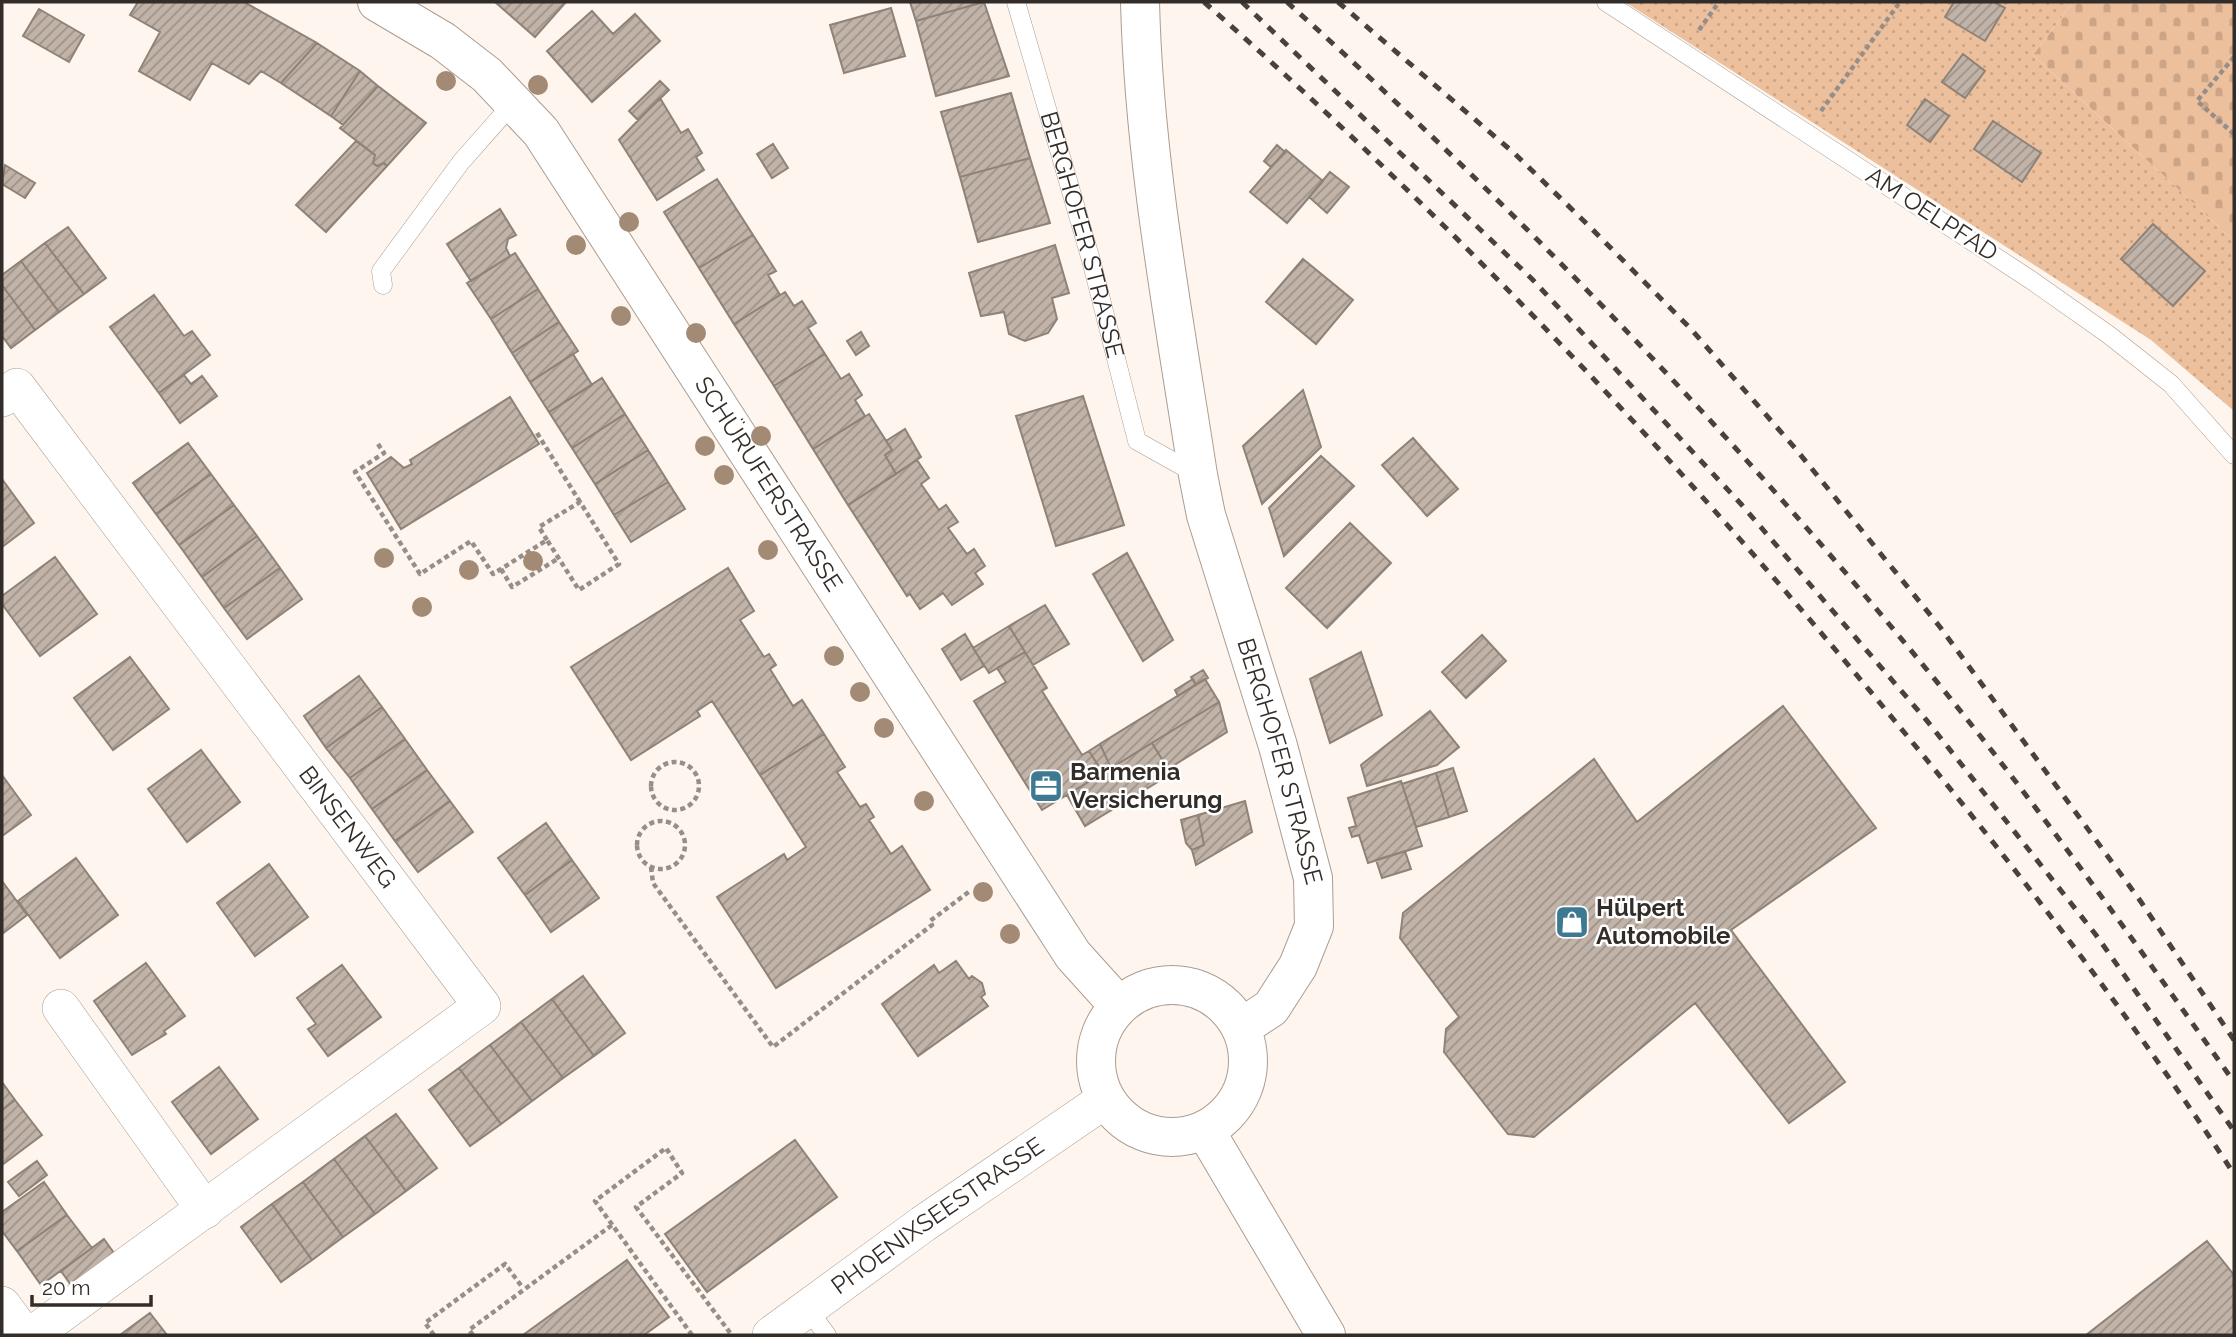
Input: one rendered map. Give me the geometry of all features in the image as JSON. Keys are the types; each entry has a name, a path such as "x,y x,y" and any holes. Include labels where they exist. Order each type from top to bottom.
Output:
{"main road":[{"name":"SCHÜRUFERSTRASSE","path":"377,2 443,41 487,75 541,132 1073,955 1119,1006"},
{"name":"BERGHOFER STRASSE","path":"1140,2 1142,87 1198,475 1206,515 1278,746 1313,878 1314,926 1297,966 1271,1008 1242,1027"},
{"path":"1186,985 1209,993 1228,1007 1242,1027 1248,1051 1247,1075 1239,1097 1225,1116 1205,1130 1184,1136 1161,1136 1139,1129 1120,1117 1106,1099 1097,1075 1097,1050 1104,1026 1119,1006 1150,988 1186,985"},
{"path":"1205,1130 1326,1335"}],"street":[{"name":"BINSENWEG","path":"2,398 16,387 482,1006 32,1335"},
{"path":"61,1008 205,1210"},
{"name":"PHOENIXSEESTRASSE","path":"771,1335 817,1322 1054,1132 1106,1099"},
{"path":"2,1305 24,1335"}],"lane":[{"name":"BERGHOFER STRASSE","path":"1016,2 1091,260 1137,441 1198,475"},
{"name":"AM OELPFAD","path":"1606,2 1806,131 2109,335 2171,384 2234,455"},
{"path":"383,285 381,271 461,162 514,102"}],"path":[{"path":"1806,131 1900,2"},
{"path":"2234,57 2197,101 2234,134"},
{"path":"537,433 619,564 579,590 540,527 580,502"},
{"path":"378,444 384,453 355,472 420,574 471,541 493,574 547,540"},
{"path":"501,569 512,587 559,558"},
{"path":"677,762 692,768 699,790 691,804 669,809 657,801 651,787 656,771 677,762"},
{"path":"668,822 669,809"},
{"path":"651,867 673,865 683,854 681,831 668,822 652,823 640,833 640,856 651,867 653,883 773,1047 932,925 930,921 970,891"},
{"path":"692,1335 595,1201 666,1148 682,1173 636,1207 732,1335"},
{"path":"473,1335 469,1330 612,1225"},
{"path":"434,1335 425,1323 505,1264 523,1289"}],"green space":[{"path":"1625,2 2073,2 2033,55 2234,241 2234,411 2151,340"},
{"path":"2073,2 2234,2 2234,241 2033,55"}],"building":[{"path":"138,2 244,2 317,43 281,83 261,71 249,84 212,63 190,100 139,71 160,32 130,15"},
{"path":"495,2 566,2 535,37"},
{"path":"910,2 984,2 916,21"},
{"path":"984,2 1009,76 936,96 916,21"},
{"path":"1954,2 1994,2 2005,8 1985,41 1945,17"},
{"path":"891,8 905,56 844,73 830,25"},
{"path":"39,9 84,35 69,62 23,36"},
{"path":"592,11 613,34 635,14 660,41 592,102 547,51"},
{"path":"317,43 360,71 331,116 281,83"},
{"path":"1963,54 1985,71 1965,98 1942,82"},
{"path":"360,71 378,86 343,125 331,116"},
{"path":"660,81 669,90 638,120 629,111"},
{"path":"378,86 426,123 387,166 384,163 377,166 373,163 375,155 340,128"},
{"path":"1011,93 1030,158 960,177 941,112"},
{"path":"660,98 681,133 688,129 702,153 696,157 704,170 657,200 619,140"},
{"path":"1925,99 1949,116 1930,142 1907,125"},
{"path":"1993,121 2041,153 2022,182 1974,149"},
{"path":"356,141 375,155 373,163 377,166 384,163 387,166 326,232 296,205"},
{"path":"773,144 788,168 772,178 757,154"},
{"path":"1277,145 1285,152 1271,167 1264,161"},
{"path":"1286,150 1323,181 1287,223 1250,192"},
{"path":"1030,158 1050,223 978,242 960,177"},
{"path":"5,165 35,183 25,198 2,184"},
{"path":"1330,172 1349,187 1327,213 1309,197"},
{"path":"717,179 753,235 699,268 664,212"},
{"path":"500,209 516,235 508,239 506,248 510,256 471,281 447,244"},
{"path":"2153,224 2205,271 2173,306 2121,259"},
{"path":"68,227 106,278 84,294 45,243"},
{"path":"753,235 776,271 768,275 780,295 734,324 699,268"},
{"path":"45,243 84,294 59,312 21,261"},
{"path":"1055,245 1069,293 1052,298 1057,319 1048,333 1025,341 1009,334 1004,312 981,316 969,273"},
{"path":"515,253 538,289 491,319 467,283"},
{"path":"1303,259 1353,300 1316,344 1266,302"},
{"path":"21,261 59,312 35,330 2,285 2,275"},
{"path":"2,285 35,330 11,348 2,336"},
{"path":"538,289 559,322 512,353 491,319"},
{"path":"785,292 794,306 802,301 816,323 808,328 825,354 774,386 734,324"},
{"path":"154,295 184,336 192,331 210,355 159,393 110,327"},
{"path":"559,322 578,351 530,382 512,353"},
{"path":"861,332 869,346 856,355 847,341"},
{"path":"573,354 592,385 549,412 530,382"},
{"path":"825,354 841,379 849,374 862,395 855,400 865,416 813,449 774,386"},
{"path":"184,375 191,384 202,376 217,396 180,423 159,393"},
{"path":"602,378 625,414 572,448 549,412"},
{"path":"1303,390 1321,447 1262,504 1243,446"},
{"path":"1083,396 1124,525 1056,546 1016,416"},
{"path":"510,397 539,444 401,529 367,473 391,457 404,468 412,464 410,460"},
{"path":"625,414 648,450 595,484 572,448"},
{"path":"869,414 892,450 885,455 896,474 848,505 813,449"},
{"path":"905,429 921,457 896,474 885,455 892,450 886,441"},
{"path":"1413,438 1458,489 1427,516 1382,465"},
{"path":"188,443 211,474 156,514 133,483"},
{"path":"648,450 668,482 614,515 595,484"},
{"path":"1321,456 1354,486 1284,556 1269,508"},
{"path":"917,460 929,478 921,484 939,510 946,505 958,522 948,528 967,554 974,549 985,566 975,573 983,584 952,605 943,593 920,609 910,594 907,596 848,505"},
{"path":"211,474 234,505 179,545 156,514"},
{"path":"2,479 34,523 2,547"},
{"path":"668,482 685,509 631,542 614,515"},
{"path":"234,505 257,536 202,577 179,545"},
{"path":"1350,523 1391,563 1327,628 1286,588"},
{"path":"257,536 280,568 224,608 202,577"},
{"path":"1127,553 1173,640 1143,661 1093,574"},
{"path":"55,557 97,614 40,656 2,604 2,596"},
{"path":"280,568 302,599 247,639 224,608"},
{"path":"728,568 754,611 740,620 764,657 769,654 776,665 770,669 793,706 802,700 824,734 760,775 712,701 697,711 700,716 631,760 571,667"},
{"path":"1045,605 1069,644 1033,665 1009,626"},
{"path":"1009,626 1025,652 989,673 973,648"},
{"path":"965,634 984,666 961,680 942,649"},
{"path":"1482,635 1506,661 1466,698 1442,672"},
{"path":"1025,652 1047,688 1042,691 1082,755 1089,751 1103,773 1042,810 974,701 1006,682 997,668"},
{"path":"1361,652 1382,715 1330,743 1310,679"},
{"path":"130,657 169,709 113,750 74,698"},
{"path":"1203,670 1208,678 1196,685 1191,677"},
{"path":"359,676 382,707 326,748 304,716"},
{"path":"1193,679 1196,685 1178,696 1175,690"},
{"path":"1205,679 1219,702 1111,768 1100,744"},
{"path":"1219,702 1227,732 1168,769 1152,743"},
{"name":"Hülpert Automobile","path":"1783,706 1876,828 1731,930 1845,1082 1789,1123 1695,1003 1534,1137 1508,1134 1444,1052 1446,1029 1459,1017 1400,938 1403,913 1594,759 1637,822"},
{"path":"382,707 405,739 350,778 326,748"},
{"path":"1430,711 1459,747 1437,765 1367,786 1361,765"},
{"path":"824,734 845,767 837,772 860,807 866,804 874,817 869,820 891,854 902,846 930,890 776,988 717,897 784,854 787,860 806,847 760,775"},
{"path":"405,739 427,770 372,809 350,778"},
{"path":"1152,743 1171,774 1085,826 1067,795"},
{"path":"1100,744 1111,768 1103,773 1089,751"},
{"path":"201,750 240,802 187,842 148,789"},
{"path":"1453,768 1467,811 1449,817 1436,773"},
{"path":"427,770 450,801 395,841 372,809"},
{"path":"1436,773 1449,817 1416,827 1402,784"},
{"path":"2,775 31,815 2,836"},
{"path":"1401,781 1422,846 1368,863 1359,835 1352,837 1349,828 1356,826 1348,798"},
{"path":"450,801 473,832 418,872 395,841"},
{"path":"1245,801 1252,832 1196,865 1192,850 1204,845 1198,815"},
{"path":"1198,815 1204,845 1192,850 1186,843 1181,820"},
{"path":"546,823 572,860 525,895 498,858"},
{"path":"1405,851 1411,869 1382,878 1376,860"},
{"path":"76,858 118,915 60,958 18,901"},
{"path":"572,860 599,898 551,932 525,895"},
{"path":"269,864 308,917 255,956 217,903"},
{"path":"2,881 27,915 2,934"},
{"path":"956,961 969,979 972,976 982,983 985,994 981,997 988,1006 918,1056 882,1004 934,965 939,973"},
{"path":"146,963 185,1016 164,1031 166,1034 132,1055 94,1001"},
{"path":"342,965 381,1017 328,1056 308,1029 316,1024 297,998"},
{"path":"583,976 625,1033 594,1056 552,999"},
{"path":"552,999 594,1056 563,1078 521,1022"},
{"path":"521,1022 563,1078 532,1101 490,1045"},
{"path":"490,1045 532,1101 501,1124 459,1068"},
{"path":"219,1067 258,1119 211,1154 172,1102"},
{"path":"459,1068 501,1124 470,1146 429,1090"},
{"path":"2,1082 15,1100 2,1110"},
{"path":"15,1100 42,1135 2,1165 2,1110"},
{"path":"396,1114 437,1168 406,1191 365,1136"},
{"path":"365,1136 406,1191 375,1214 334,1159"},
{"path":"795,1140 837,1197 707,1292 665,1234"},
{"path":"334,1159 375,1214 343,1237 303,1182"},
{"path":"37,1161 47,1175 19,1196 8,1182"},
{"path":"44,1182 67,1215 17,1251 2,1231 2,1212"},
{"path":"303,1182 343,1237 312,1260 272,1204"},
{"path":"272,1204 312,1260 281,1282 241,1227"},
{"path":"67,1215 92,1248 41,1285 17,1251"},
{"path":"104,1239 114,1253 71,1285 61,1271"},
{"path":"2207,1241 2234,1275 2234,1335 2086,1335"},
{"path":"627,1260 669,1317 644,1335 523,1335"},
{"path":"150,1313 167,1335 120,1335"}],"railway":[{"path":"1204,2 1382,166 1553,336 1636,424 1797,605 2016,871 2150,1051 2234,1174"},
{"path":"1242,2 1532,279 1741,504 1928,722 2096,935 2234,1131"},
{"path":"1287,2 1376,83 1548,251 1632,337 1795,514 1950,698 2024,792 2234,1082"},
{"path":"1338,2 1514,153 1587,224 1690,328 1795,448 1940,627 2139,899 2234,1040"}],"place":[{"name":"Barmenia Versicherung","path":"1046,786"},
{"name":"Hülpert Automobile","path":"1572,922"}]}
